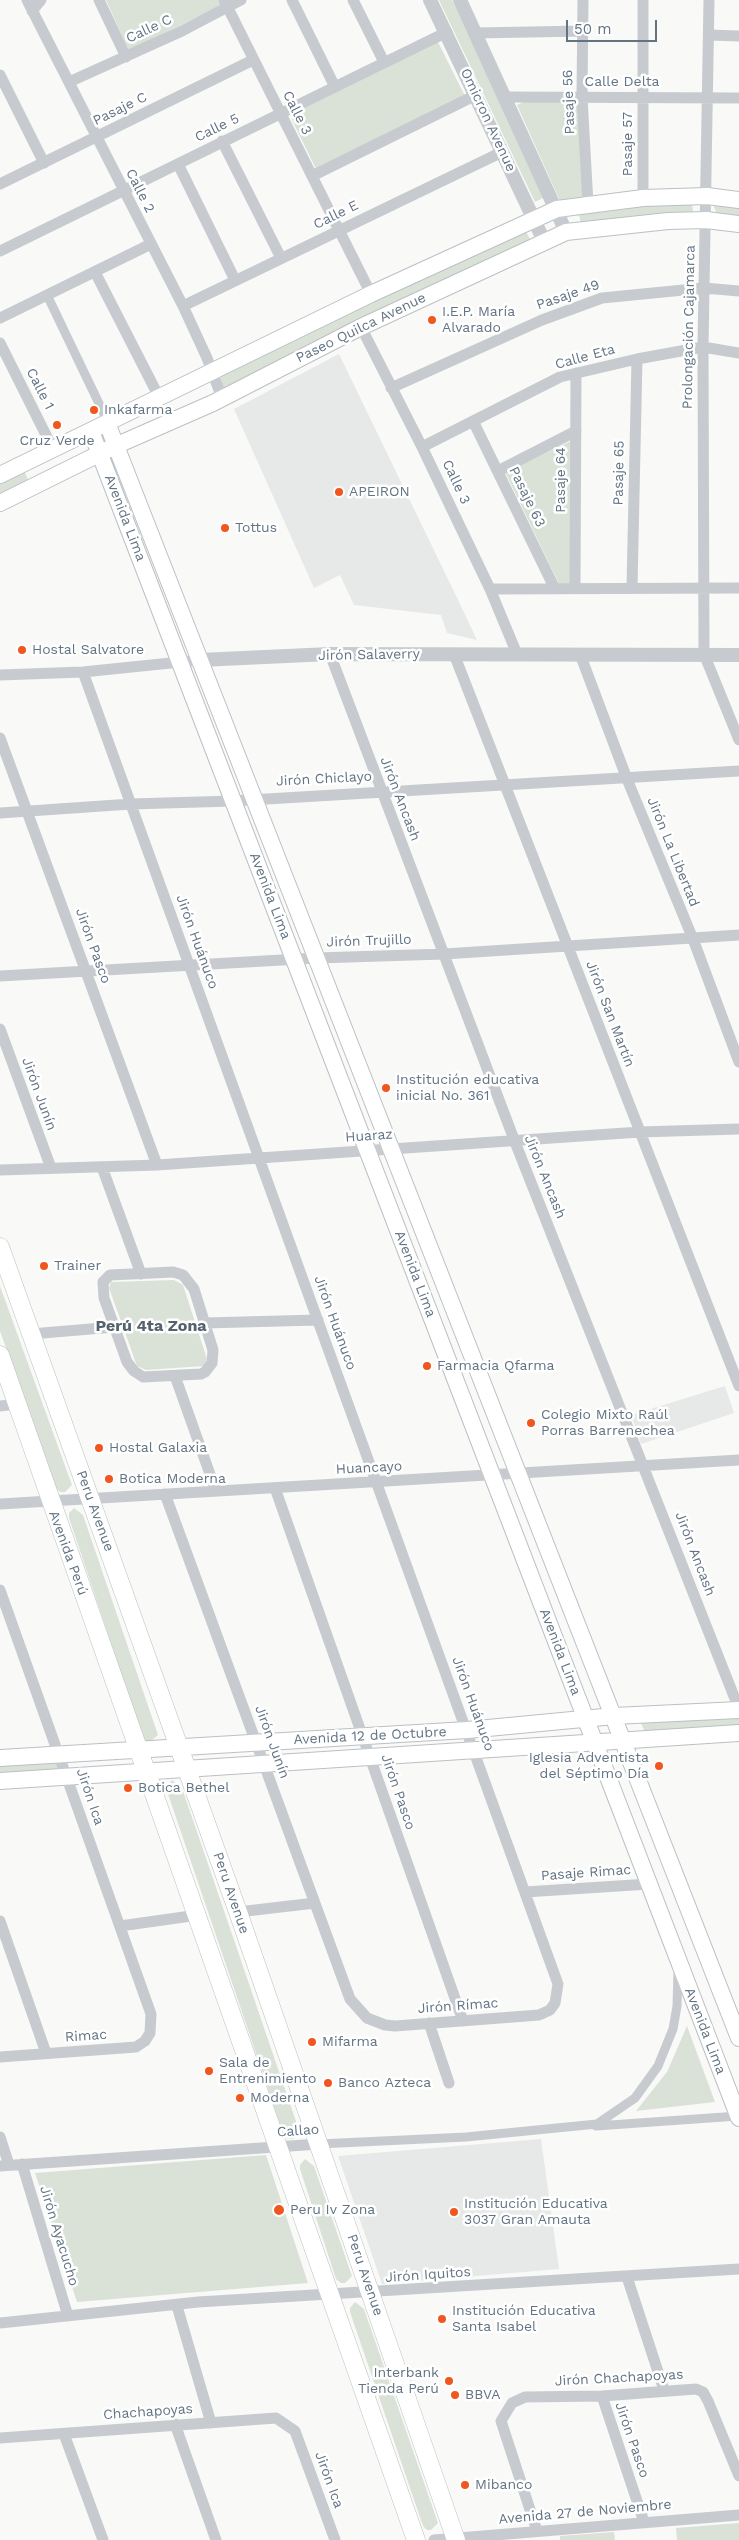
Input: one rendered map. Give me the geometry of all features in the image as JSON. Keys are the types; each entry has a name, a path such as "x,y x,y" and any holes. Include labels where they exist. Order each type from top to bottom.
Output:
{"main road":[{"name":"Paseo Quilca Avenue","path":"0,476 91,431 106,419 159,397 370,294 556,209 643,198 707,196 739,200"},
{"name":"Paseo Quilca Avenue","path":"0,503 115,446 222,398 361,327 566,232 668,221 706,220 739,224"},
{"name":"Avenida Lima","path":"106,419 739,2038"},
{"name":"Avenida Lima","path":"91,431 739,2117"},
{"name":"Peru Avenue","path":"0,1247 188,1770 456,2539"},
{"name":"Avenida Perú","path":"0,1355 9,1405 50,1501 140,1750"},
{"name":"Avenida 12 de Octubre","path":"0,1758 467,1730 586,1718 739,1709"},
{"name":"Avenida 12 de Octubre","path":"0,1781 474,1752 739,1733"},
{"path":"140,1750 416,2540"}],"street":[{"name":"Calle 2","path":"26,0 183,306 222,398"},
{"path":"32,11 41,0"},
{"path":"99,0 126,56"},
{"name":"Calle C","path":"69,82 126,56 226,3 241,0"},
{"path":"292,0 335,88"},
{"path":"353,0 384,62"},
{"name":"Omicron Avenue","path":"430,0 447,32 544,241"},
{"name":"Omicron Avenue","path":"460,0 566,232"},
{"name":"Pasaje 56","path":"583,0 582,97 588,204"},
{"name":"Pasaje 57","path":"643,0 643,198"},
{"name":"Prolongación Cajamarca","path":"704,654 703,347 709,0"},
{"name":"Calle 3","path":"226,3 370,294"},
{"name":"Calle 5","path":"0,251 447,32"},
{"path":"476,33 583,32"},
{"path":"709,35 739,36"},
{"name":"Pasaje C","path":"0,184 253,60"},
{"path":"0,75 44,163"},
{"path":"312,176 476,95"},
{"name":"Calle Delta","path":"505,97 739,98"},
{"path":"222,141 281,258"},
{"name":"Calle E","path":"183,306 502,152"},
{"path":"178,164 235,280"},
{"path":"0,318 151,244"},
{"path":"95,272 159,397"},
{"name":"Pasaje 49","path":"391,388 542,320 602,298 704,288 739,291"},
{"path":"46,295 106,419"},
{"name":"Calle 3","path":"361,327 422,447 490,589 517,654"},
{"name":"Calle 1","path":"0,343 53,449"},
{"name":"Calle Eta","path":"422,447 560,377 636,359 703,347 739,353"},
{"name":"Pasaje 65","path":"632,587 636,359"},
{"name":"Pasaje 64","path":"575,587 576,374"},
{"name":"Pasaje 63","path":"474,421 554,587"},
{"path":"498,471 576,432"},
{"path":"490,589 554,587 739,588"},
{"name":"Jirón Salaverry","path":"0,675 83,672 200,660 330,654 739,655"},
{"name":"Jirón Ancash","path":"330,654 380,791 515,1142 739,1709"},
{"name":"Jirón San Martín","path":"454,654 739,1386"},
{"name":"Jirón La Libertad","path":"580,654 626,779 692,939 739,1062"},
{"path":"704,654 739,740"},
{"name":"Jirón Huánuco","path":"83,672 558,1984"},
{"name":"Jirón Pasco","path":"0,738 157,1164"},
{"name":"Jirón Chiclayo","path":"0,813 131,804 233,801 254,798 626,779 739,771"},
{"name":"Jirón Trujillo","path":"0,976 294,959 444,954 739,935"},
{"name":"Jirón Junín","path":"0,1030 51,1168"},
{"name":"Huaraz","path":"0,1170 157,1164 368,1152 640,1132 739,1129"},
{"path":"102,1167 141,1274"},
{"path":"172,1272 183,1276 194,1290 204,1323 213,1350 211,1366 201,1374 148,1378 136,1374 127,1362 114,1327 102,1293 103,1282 110,1275 172,1272"},
{"path":"204,1323 318,1320"},
{"path":"31,1334 114,1327"},
{"path":"175,1376 216,1492"},
{"name":"Huancayo","path":"0,1504 739,1460"},
{"name":"Jirón Pasco","path":"275,1488 463,2021"},
{"name":"Jirón Junín","path":"165,1494 350,1999"},
{"name":"Jirón Ica","path":"0,1590 151,2014"},
{"name":"Pasaje Rimac","path":"525,1892 649,1884"},
{"path":"238,1912 315,1903"},
{"path":"120,1926 198,1916"},
{"path":"0,1921 46,2054"},
{"name":"Callao","path":"4,2165 319,2144 466,2137 597,2124 635,2098 648,2082 666,2050 678,2006 678,1960"},
{"name":"Jirón Rímac","path":"350,1999 359,2011 376,2022 395,2026 539,2015 550,2010 555,2003 558,1984"},
{"name":"Rimac","path":"0,2057 136,2047 145,2041 150,2033 151,2014"},
{"path":"429,2023 449,2083"},
{"path":"564,2128 739,2117"},
{"path":"0,2137 4,2165"},
{"name":"Jirón Ayacucho","path":"22,2164 68,2316"},
{"name":"Jirón Iquitos","path":"0,2323 177,2306 198,2302 371,2293 739,2269"},
{"path":"627,2277 664,2390"},
{"path":"177,2306 211,2423"},
{"name":"Jirón Chachapoyas","path":"537,2531 501,2421 512,2403 525,2397 602,2396 696,2389 703,2392 708,2401 739,2476"},
{"name":"Jirón Pasco","path":"602,2396 644,2522"},
{"name":"Chachapoyas","path":"0,2438 276,2418 295,2431"},
{"path":"175,2424 216,2540"},
{"name":"Jirón Ica","path":"295,2431 335,2540"},
{"path":"64,2434 103,2540"},
{"name":"Avenida 27 de Noviembre","path":"434,2540 739,2514"}],"shaded area":[{"path":"106,0 223,0 225,3 129,51"},
{"path":"439,0 452,0 547,196 535,202"},
{"path":"438,42 465,96 316,169 292,120 293,113"},
{"path":"526,101 582,101 586,197 560,201 517,105"},
{"path":"692,201 693,213 581,224 578,210"},
{"path":"717,202 739,205 739,218 717,214 714,207"},
{"path":"525,230 531,241 224,390 219,373"},
{"name":"APEIRON","path":"339,354 477,640 447,633 441,615 354,605 340,575 314,588 234,409"},
{"path":"573,440 570,583 559,584 505,472"},
{"path":"24,470 29,482 0,497 0,482"},
{"path":"174,1280 183,1285 207,1359 204,1366 146,1370 137,1366 109,1288 111,1282"},
{"path":"0,1286 72,1485 65,1492 60,1492 56,1488 0,1331"},
{"path":"725,1386 734,1413 641,1444 631,1415"},
{"path":"74,1508 83,1515 158,1735 151,1741 143,1738 69,1518 69,1513"},
{"path":"739,1716 739,1727 645,1732 640,1721"},
{"path":"56,1757 61,1770 0,1774 0,1760"},
{"path":"172,1780 182,1788 300,2133 293,2139 288,2139 284,2136 167,1791 167,1786"},
{"path":"687,2026 715,2102 636,2111 667,2072"},
{"name":"Institución Educativa 3037 Gran Amauta","path":"541,2139 559,2269 382,2284 338,2156"},
{"path":"266,2155 308,2283 77,2302 35,2173"},
{"path":"305,2159 314,2166 352,2276 345,2283 341,2283 336,2279 300,2169 300,2165"},
{"path":"355,2302 364,2309 438,2523 431,2530 427,2530 423,2526 350,2312 350,2308"},
{"path":"739,2523 739,2540 677,2540 676,2528"},
{"path":"614,2532 615,2540 560,2540 560,2536"}],"place":[{"name":"I.E.P. María Alvarado","path":"432,320"},
{"name":"Inkafarma","path":"94,410"},
{"name":"Cruz Verde","path":"57,425"},
{"name":"APEIRON","path":"339,492"},
{"name":"Tottus","path":"225,528"},
{"name":"Hostal Salvatore","path":"22,650"},
{"name":"Institución educativa inicial No. 361","path":"386,1088"},
{"name":"Trainer","path":"44,1266"},
{"name":"Farmacia Qfarma","path":"427,1366"},
{"name":"Colegio Mixto Raúl Porras Barrenechea","path":"531,1423"},
{"name":"Hostal Galaxia","path":"99,1448"},
{"name":"Botica Moderna","path":"109,1479"},
{"name":"Iglesia Adventista del Séptimo Día","path":"659,1766"},
{"name":"Botica Bethel","path":"128,1788"},
{"name":"Mifarma","path":"312,2042"},
{"name":"Sala de Entrenimiento","path":"209,2071"},
{"name":"Banco Azteca","path":"328,2083"},
{"name":"Moderna","path":"240,2098"},
{"name":"Peru Iv Zona","path":"279,2210"},
{"name":"Institución Educativa 3037 Gran Amauta","path":"454,2212"},
{"name":"Institución Educativa Santa Isabel","path":"442,2319"},
{"name":"Interbank Tienda Perú","path":"449,2381"},
{"name":"BBVA","path":"455,2395"},
{"name":"Mibanco","path":"465,2485"}],"district":[{"name":"Perú 4ta Zona","path":"151,1326"}]}
